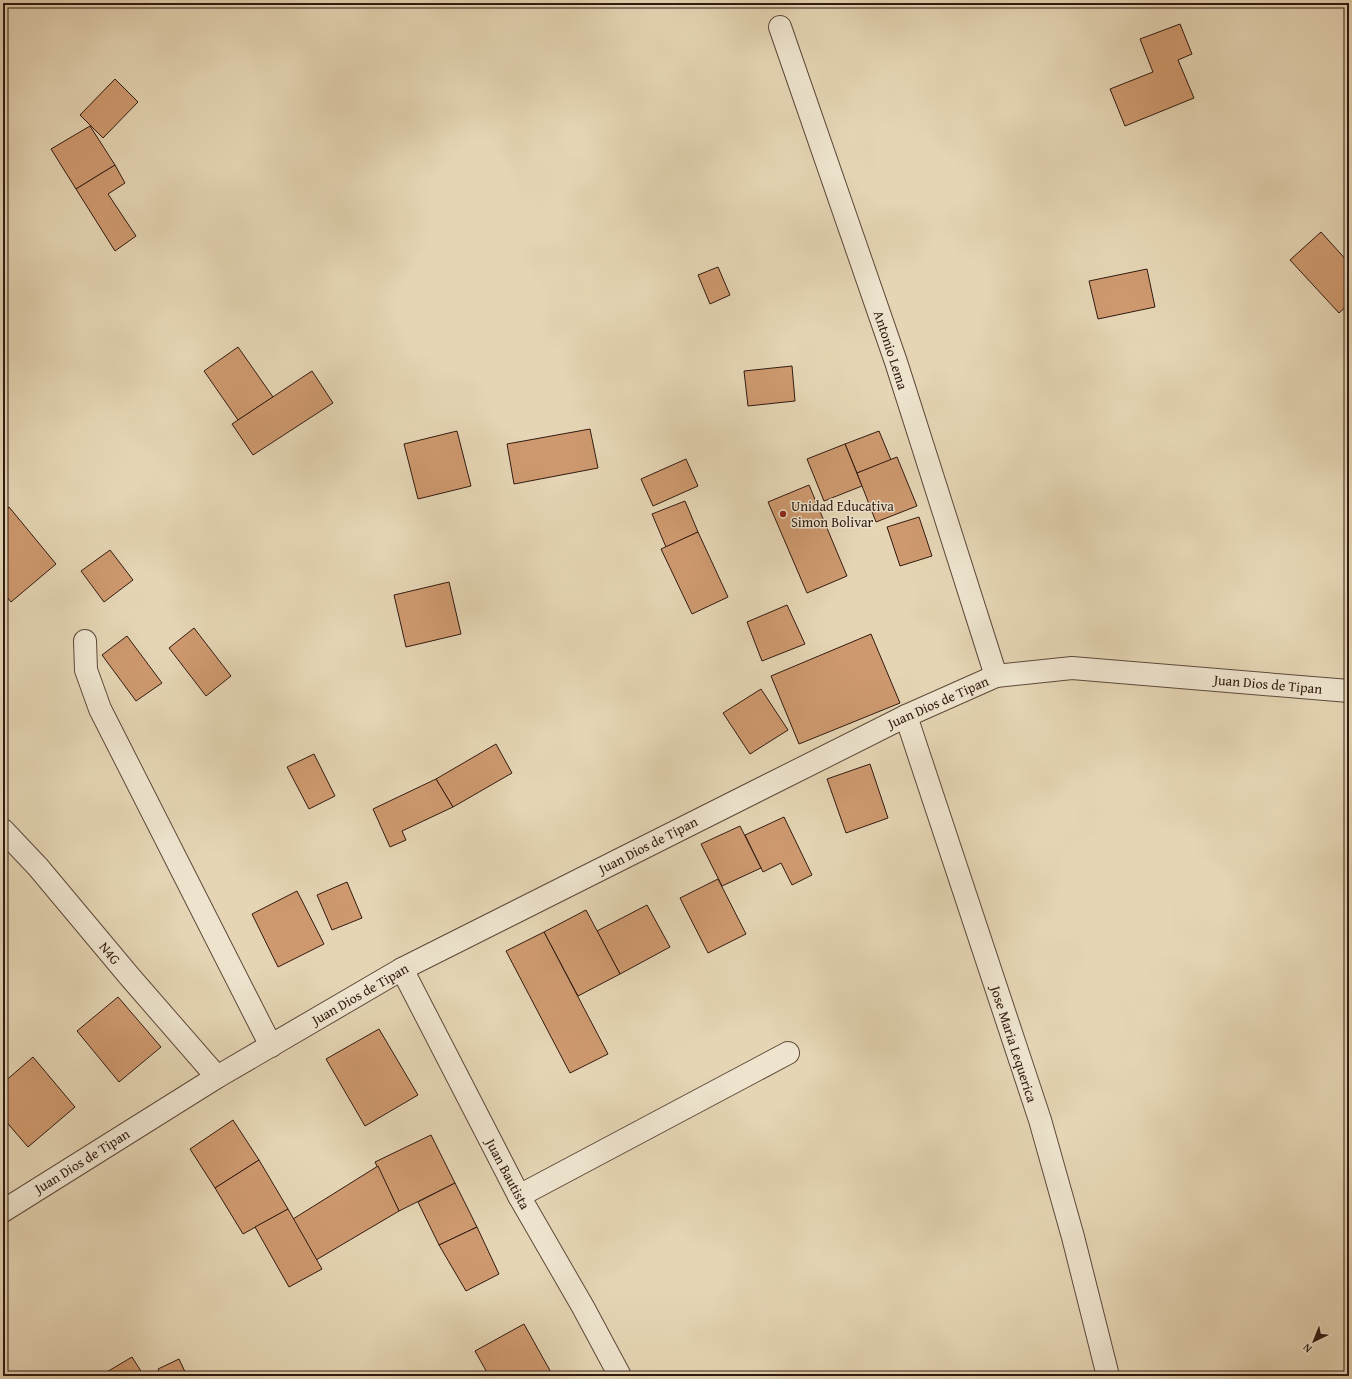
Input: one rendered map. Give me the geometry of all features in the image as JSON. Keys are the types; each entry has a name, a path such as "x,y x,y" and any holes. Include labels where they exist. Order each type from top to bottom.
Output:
{"street":[{"name":"Antonio Lema","path":"780,26 893,355 996,676"},
{"path":"85,641 86,670 100,709 270,1046"},
{"name":"Juan Dios de Tipan","path":"3,1211 217,1077 402,969 906,716 996,676 1072,668 1349,691"},
{"name":"Jose Maria Lequerica","path":"906,716 1040,1120 1073,1237 1108,1376"},
{"name":"N4G","path":"3,830 38,867 130,977 217,1077"},
{"name":"Juan Bautista","path":"402,969 519,1196 583,1307 620,1376"},
{"path":"519,1196 788,1053"}],"building":[{"path":"1180,24 1192,54 1178,60 1194,98 1125,126 1110,89 1153,72 1140,39"},
{"path":"115,79 138,102 103,138 80,115"},
{"path":"90,126 115,165 76,189 51,149"},
{"path":"115,165 125,183 108,194 136,236 115,251 76,189"},
{"path":"1321,232 1349,263 1349,304 1339,313 1290,260"},
{"path":"718,267 730,295 710,304 698,275"},
{"path":"1147,269 1155,307 1098,319 1089,281"},
{"path":"238,347 273,397 238,420 204,371"},
{"path":"792,366 795,401 748,406 744,371"},
{"path":"312,371 333,403 253,455 232,424"},
{"path":"590,429 598,468 514,484 507,444"},
{"path":"457,431 471,486 418,499 404,444"},
{"path":"879,431 891,460 857,473 845,444"},
{"path":"845,444 862,486 824,501 807,459"},
{"path":"897,457 917,506 876,522 857,473"},
{"path":"686,459 698,486 653,506 641,479"},
{"path":"809,485 847,576 807,593 768,502"},
{"path":"685,501 698,532 666,547 652,514"},
{"path":"9,507 56,564 11,602 3,592 3,512"},
{"path":"919,517 932,556 900,566 887,527"},
{"path":"698,532 728,597 692,614 661,549"},
{"path":"110,550 133,580 104,602 81,571"},
{"path":"449,582 461,634 406,647 394,595"},
{"path":"787,605 805,644 762,661 747,622"},
{"path":"194,628 231,676 206,696 169,648"},
{"path":"871,634 900,703 799,744 771,676"},
{"path":"127,636 162,683 136,701 102,655"},
{"path":"761,689 788,730 750,754 723,713"},
{"path":"496,744 512,773 453,807 436,779"},
{"path":"314,754 335,796 309,809 287,767"},
{"path":"870,764 888,818 846,833 827,779"},
{"path":"436,779 453,807 402,831 406,840 390,847 373,809"},
{"path":"784,817 812,875 792,885 781,863 763,872 745,835"},
{"path":"740,826 761,868 722,886 701,844"},
{"path":"718,879 746,934 708,953 680,898"},
{"path":"347,882 362,918 332,930 317,895"},
{"path":"297,891 324,944 278,967 252,914"},
{"path":"647,905 670,947 620,974 597,931"},
{"path":"586,910 620,974 578,996 544,932"},
{"path":"544,932 608,1054 570,1073 506,951"},
{"path":"118,997 161,1047 119,1082 77,1031"},
{"path":"379,1029 418,1095 365,1126 326,1059"},
{"path":"33,1057 75,1107 28,1147 3,1118 3,1083"},
{"path":"233,1120 259,1160 215,1188 190,1149"},
{"path":"431,1135 455,1183 399,1211 375,1162"},
{"path":"259,1160 288,1209 243,1234 215,1188"},
{"path":"378,1166 399,1211 316,1260 293,1219"},
{"path":"455,1183 477,1227 439,1245 418,1202"},
{"path":"288,1209 322,1269 289,1287 255,1227"},
{"path":"477,1227 499,1274 466,1291 439,1245"},
{"path":"524,1324 553,1376 489,1376 475,1351"},
{"path":"132,1357 144,1376 100,1376"},
{"path":"179,1359 187,1376 161,1376 158,1369"}],"place":[{"name":"Unidad Educativa Simon Bolivar","path":"783,514"}]}
